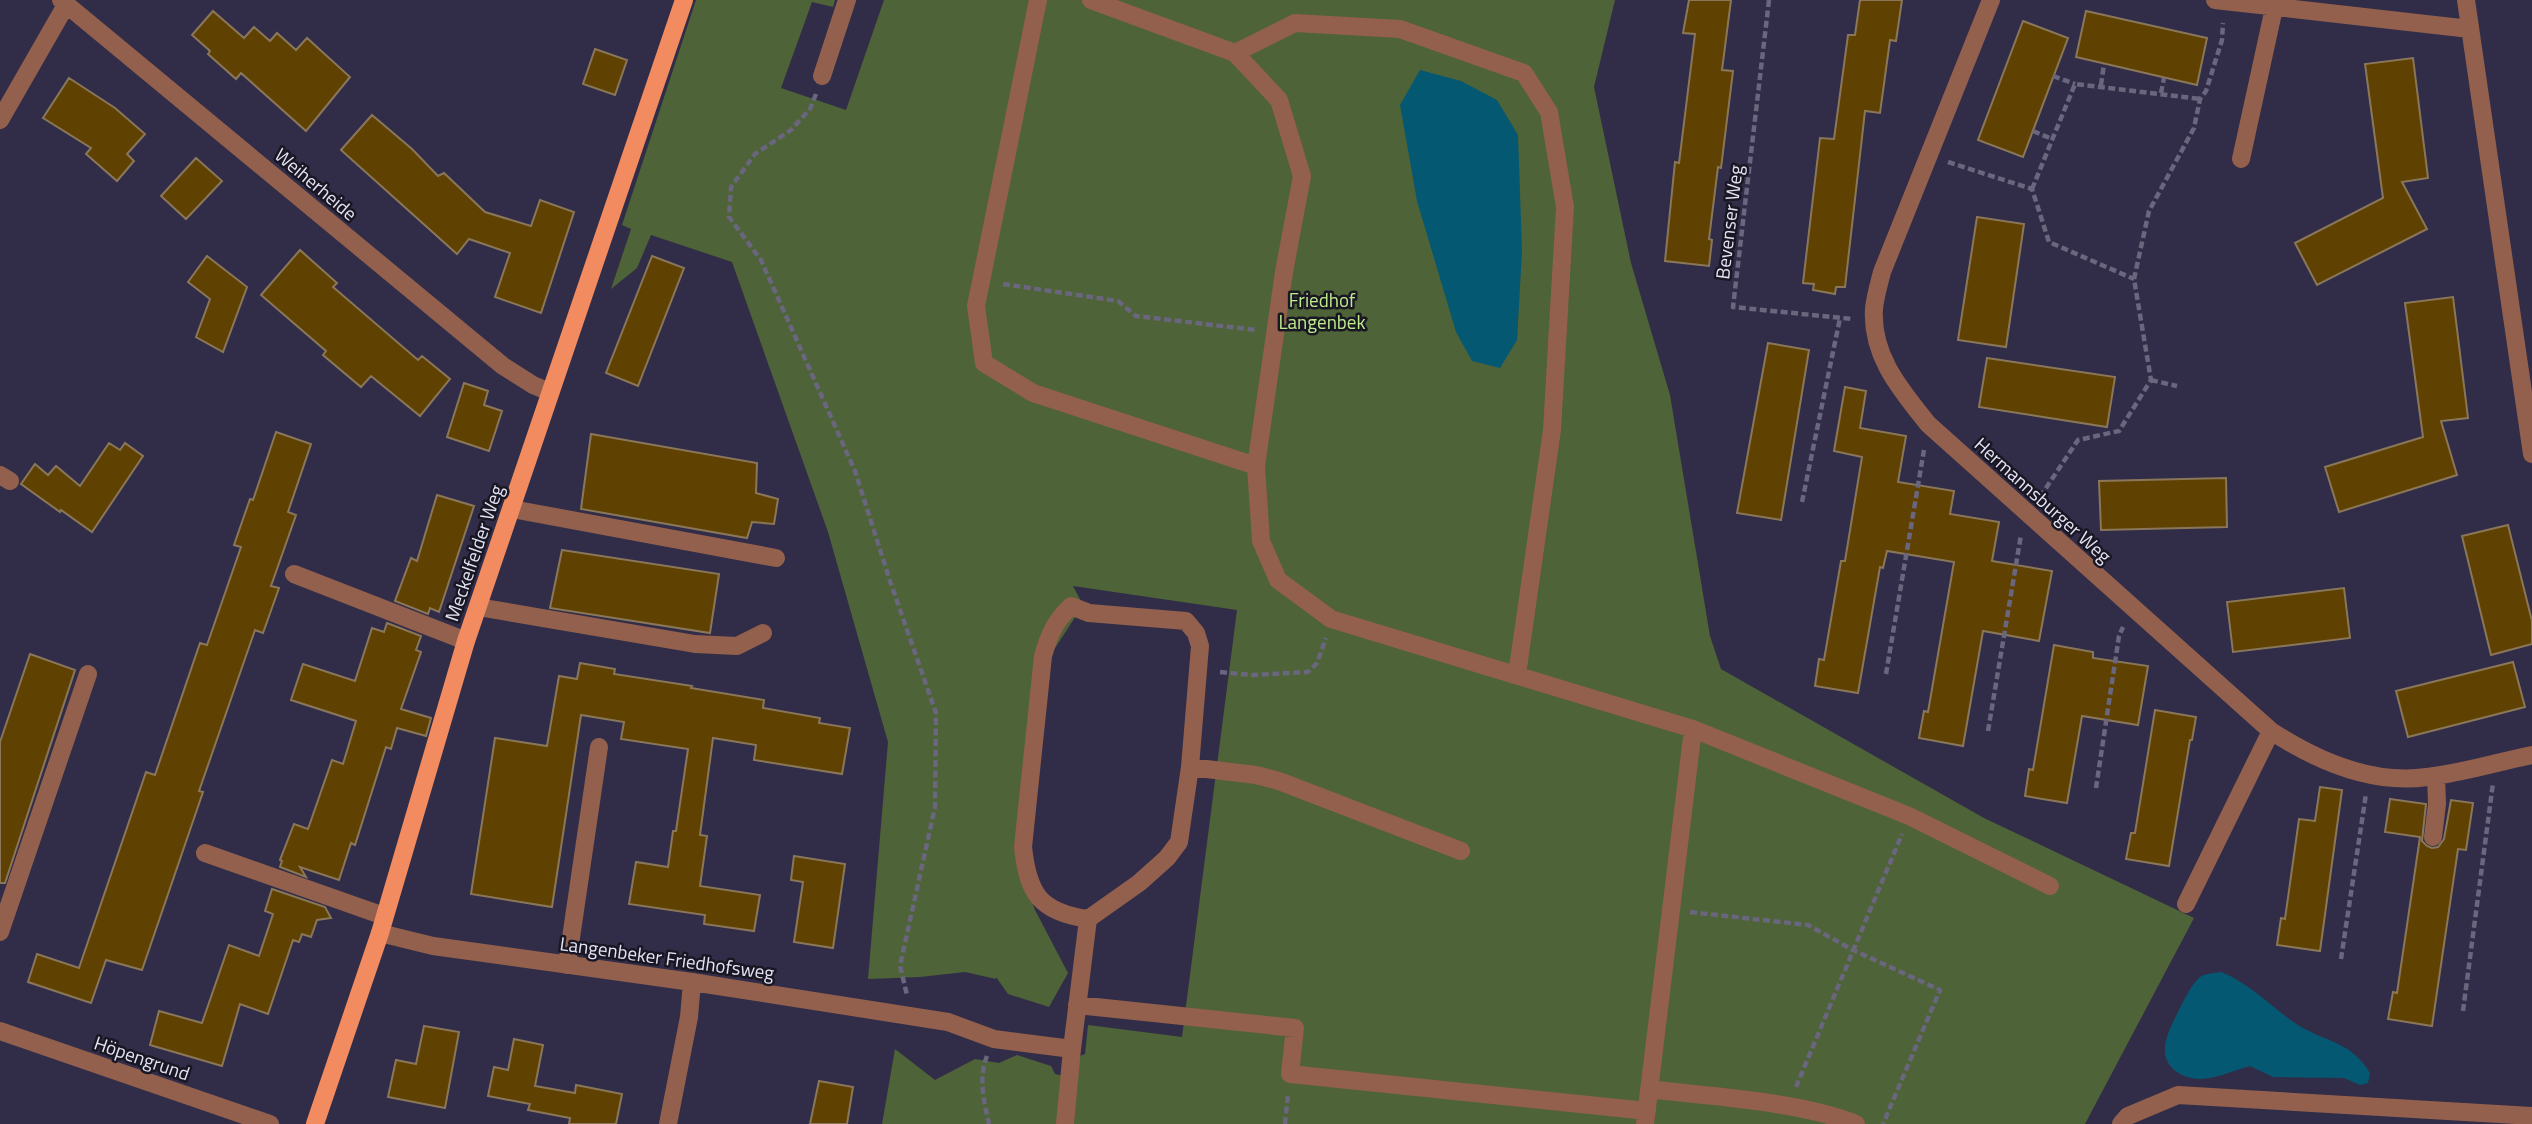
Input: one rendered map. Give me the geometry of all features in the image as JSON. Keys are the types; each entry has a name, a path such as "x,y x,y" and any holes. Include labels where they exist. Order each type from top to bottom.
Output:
{"main road":[{"name":"Meckelfelder Weg","path":"315,1124 382,924 466,641 684,0"}],"street":[{"path":"822,76 847,0"},
{"path":"1038,0 976,306 984,363 1033,393 1256,466"},
{"path":"1091,0 1235,53 1279,100 1301,176 1256,466 1261,541 1278,580 1331,619 1693,729 1909,816 2050,886"},
{"name":"Hermannsburger Weg","path":"1990,0 1882,272 1875,300 1874,322 1877,340 1891,375 1928,424 2026,514 2270,731 2301,751 2369,775 2410,779 2532,755"},
{"path":"2466,0 2532,454"},
{"path":"2220,1 2470,29"},
{"name":"Weiherheide","path":"64,2 503,366 533,385 550,392"},
{"path":"0,120 64,2"},
{"path":"2241,159 2274,8"},
{"path":"1235,53 1295,23 1400,29 1524,73 1549,113 1565,207 1552,430 1517,675"},
{"path":"512,509 776,558"},
{"path":"294,574 466,641"},
{"path":"1071,606 1089,612 1186,621 1196,633 1200,646 1190,767 1179,842 1167,858 1139,883 1088,919 1066,916 1054,911 1042,901 1031,886 1025,870 1023,847 1043,656 1056,620 1071,606"},
{"path":"478,607 695,644 737,646 763,633"},
{"path":"0,932 88,674"},
{"path":"1077,1005 1295,1028 1290,1074 1646,1118 1693,729"},
{"path":"2186,904 2270,731"},
{"path":"567,965 599,747"},
{"path":"1190,767 1256,775 1279,781 1461,851"},
{"path":"2433,838 2437,804 2435,776"},
{"name":"Langenbeker Friedhofsweg","path":"205,853 433,946 692,982 948,1022 993,1039 1072,1049"},
{"path":"1065,1124 1088,919"},
{"path":"668,1124 689,1017 692,982"},
{"name":"Höpengrund","path":"0,1031 270,1124"},
{"path":"1650,1089 1787,1107 1842,1118 1856,1124"},
{"path":"2121,1124 2128,1116 2178,1095 2532,1116"}],"path":[{"name":"Bevenser Weg","path":"1769,0 1733,306 1874,322"},
{"path":"1988,731 2026,514 2078,440 2119,431 2151,380 2134,279 2149,211 2193,128 2200,99 2206,91 2222,40 2220,1"},
{"path":"2101,85 2104,64"},
{"path":"822,76 810,109 791,130 755,154 731,187 729,217 761,260 855,471 936,713 935,807 900,966 912,1017"},
{"path":"2053,76 2075,83 2200,99"},
{"path":"2161,93 2164,78"},
{"path":"2075,83 2032,189 2049,242 2134,279"},
{"path":"2033,131 2052,139"},
{"path":"1927,155 2032,189"},
{"path":"981,280 1118,301 1136,316 1275,332"},
{"path":"1802,502 1840,318"},
{"path":"2151,380 2177,386"},
{"path":"1886,674 1928,424"},
{"path":"2096,788 2119,636 2131,608"},
{"path":"1198,670 1252,675 1308,672 1317,663 1331,619"},
{"path":"2463,1011 2494,792 2493,763"},
{"path":"2341,960 2369,775"},
{"path":"1787,1107 1909,816"},
{"path":"1671,910 1808,925 1853,950 1940,990 1884,1124"},
{"path":"989,1124 982,1090 984,1065 993,1039"},
{"path":"1285,1124 1290,1074"}],"green space":[{"name":"Friedhof Langenbek","path":"696,0 835,0 833,7 812,2 781,88 846,110 884,0 1615,0 1594,87 1631,263 1670,395 1710,636 1721,669 1984,818 2194,918 2085,1124 882,1124 895,1049 935,1080 975,1059 999,1063 1017,1055 1051,1066 1055,1074 1069,1077 1080,1056 1085,1054 1088,1025 1182,1037 1237,610 1073,586 1083,605 1048,659 1018,862 1035,910 1068,973 1049,1007 1008,994 996,977 965,972 868,979 888,742 828,532 732,262 651,235 637,268 611,289 631,229 622,225"}],"water":[{"path":"1420,70 1461,81 1497,100 1518,135 1522,251 1517,340 1500,368 1472,361 1456,332 1417,201 1400,105"},
{"path":"2221,972 2251,989 2298,1025 2355,1054 2370,1073 2368,1083 2360,1085 2344,1078 2273,1077 2250,1066 2204,1079 2191,1078 2177,1072 2166,1057 2169,1030 2197,980 2205,975"}],"building":[{"path":"1689,0 1731,0 1722,70 1733,71 1709,239 1712,240 1709,266 1665,261 1675,162 1679,163 1695,34 1683,33"},
{"path":"1860,0 1902,0 1896,41 1890,40 1880,113 1865,111 1845,287 1836,287 1835,294 1813,290 1814,284 1803,283 1820,138 1834,139 1848,35 1855,35"},
{"path":"213,11 244,38 254,27 270,41 277,33 296,50 307,38 350,77 306,131 241,73 236,79 208,54 210,51 192,35"},
{"path":"2086,11 2207,38 2197,85 2076,57"},
{"path":"2023,21 2068,38 2023,157 1978,140"},
{"path":"595,49 627,60 615,95 583,84"},
{"path":"2413,58 2428,178 2402,182 2427,229 2317,285 2295,243 2383,198 2365,64"},
{"path":"69,78 115,108 145,134 127,154 134,161 117,181 86,154 91,148 43,118"},
{"path":"372,115 412,149 438,176 444,173 485,212 531,226 540,200 574,212 541,313 495,297 510,253 469,239 457,254 341,150"},
{"path":"196,158 222,181 186,219 161,196"},
{"path":"1977,217 2024,224 2006,347 1958,340"},
{"path":"300,250 337,283 333,287 418,360 422,356 450,379 420,416 371,376 361,387 323,355 326,351 261,295"},
{"path":"207,256 247,287 223,352 196,337 210,299 188,282"},
{"path":"652,256 684,268 638,386 606,373"},
{"path":"2453,297 2468,418 2441,421 2457,475 2339,512 2325,467 2423,437 2405,303"},
{"path":"1768,343 1809,350 1781,520 1737,513"},
{"path":"1987,358 2115,377 2107,427 1979,407"},
{"path":"464,383 488,391 484,405 502,411 489,451 447,437"},
{"path":"1845,387 1866,391 1860,428 1906,436 1898,482 1954,491 1950,514 1999,522 1992,561 2052,571 2039,641 1983,631 1963,746 1919,738 1924,711 1928,712 1954,562 1887,551 1883,568 1880,567 1858,693 1815,686 1819,659 1824,660 1841,561 1845,561 1862,457 1834,451"},
{"path":"276,432 311,444 288,512 296,515 271,586 279,588 263,633 255,630 199,791 203,792 142,970 106,960 91,1003 28,982 37,954 79,968 146,772 155,775 200,643 207,645 241,547 234,545 250,499 253,500"},
{"path":"591,434 757,463 756,493 778,499 774,524 752,522 747,538 581,509"},
{"path":"109,443 120,450 125,443 143,456 92,532 21,484 35,464 48,475 56,466 80,486"},
{"path":"2226,478 2227,527 2101,530 2099,481"},
{"path":"437,495 474,506 439,612 430,608 428,614 395,601 411,558 417,561"},
{"path":"2508,525 2532,621 2532,644 2491,655 2462,536"},
{"path":"562,550 719,574 710,633 550,608"},
{"path":"2344,588 2350,638 2233,652 2227,602"},
{"path":"387,623 421,636 416,650 421,652 401,709 431,718 426,736 397,728 391,749 386,747 355,845 351,843 339,880 300,867 306,877 280,867 280,860 294,824 308,829 332,760 343,764 356,721 291,700 303,664 355,681 372,628 384,632"},
{"path":"2054,645 2093,652 2093,658 2148,666 2138,725 2082,716 2067,803 2025,796 2029,769 2033,770"},
{"path":"30,654 75,670 5,883 0,883 0,742"},
{"path":"2513,662 2525,707 2408,737 2396,691"},
{"path":"580,663 615,669 614,674 764,700 763,708 820,718 819,723 850,728 842,774 754,760 756,745 713,738 700,835 707,836 700,886 760,895 754,931 704,924 705,915 629,904 636,862 668,867 688,749 621,739 624,722 581,715 552,907 471,894 495,738 547,746 559,676 577,679"},
{"path":"2155,710 2196,717 2169,866 2126,859 2131,833 2135,833"},
{"path":"2320,787 2342,790 2320,951 2277,945 2281,918 2285,919 2299,819 2315,821"},
{"path":"2390,799 2426,804 2422,841 2432,848 2438,847 2444,839 2451,800 2473,803 2466,850 2458,849 2432,1026 2388,1019 2393,992 2397,993 2420,837 2385,832"},
{"path":"794,856 845,864 833,948 794,942 803,882 791,880"},
{"path":"272,889 325,907 331,918 317,920 311,937 302,934 299,942 293,940 268,1014 240,1004 222,1066 150,1045 159,1011 202,1023 229,945 259,956 273,914 265,911"},
{"path":"424,1026 459,1032 445,1108 388,1097 396,1060 416,1064"},
{"path":"514,1039 543,1045 535,1086 575,1093 576,1085 622,1094 616,1124 569,1124 570,1118 528,1110 530,1104 488,1096 494,1067 508,1070"},
{"path":"819,1081 853,1087 847,1124 810,1124"}]}
